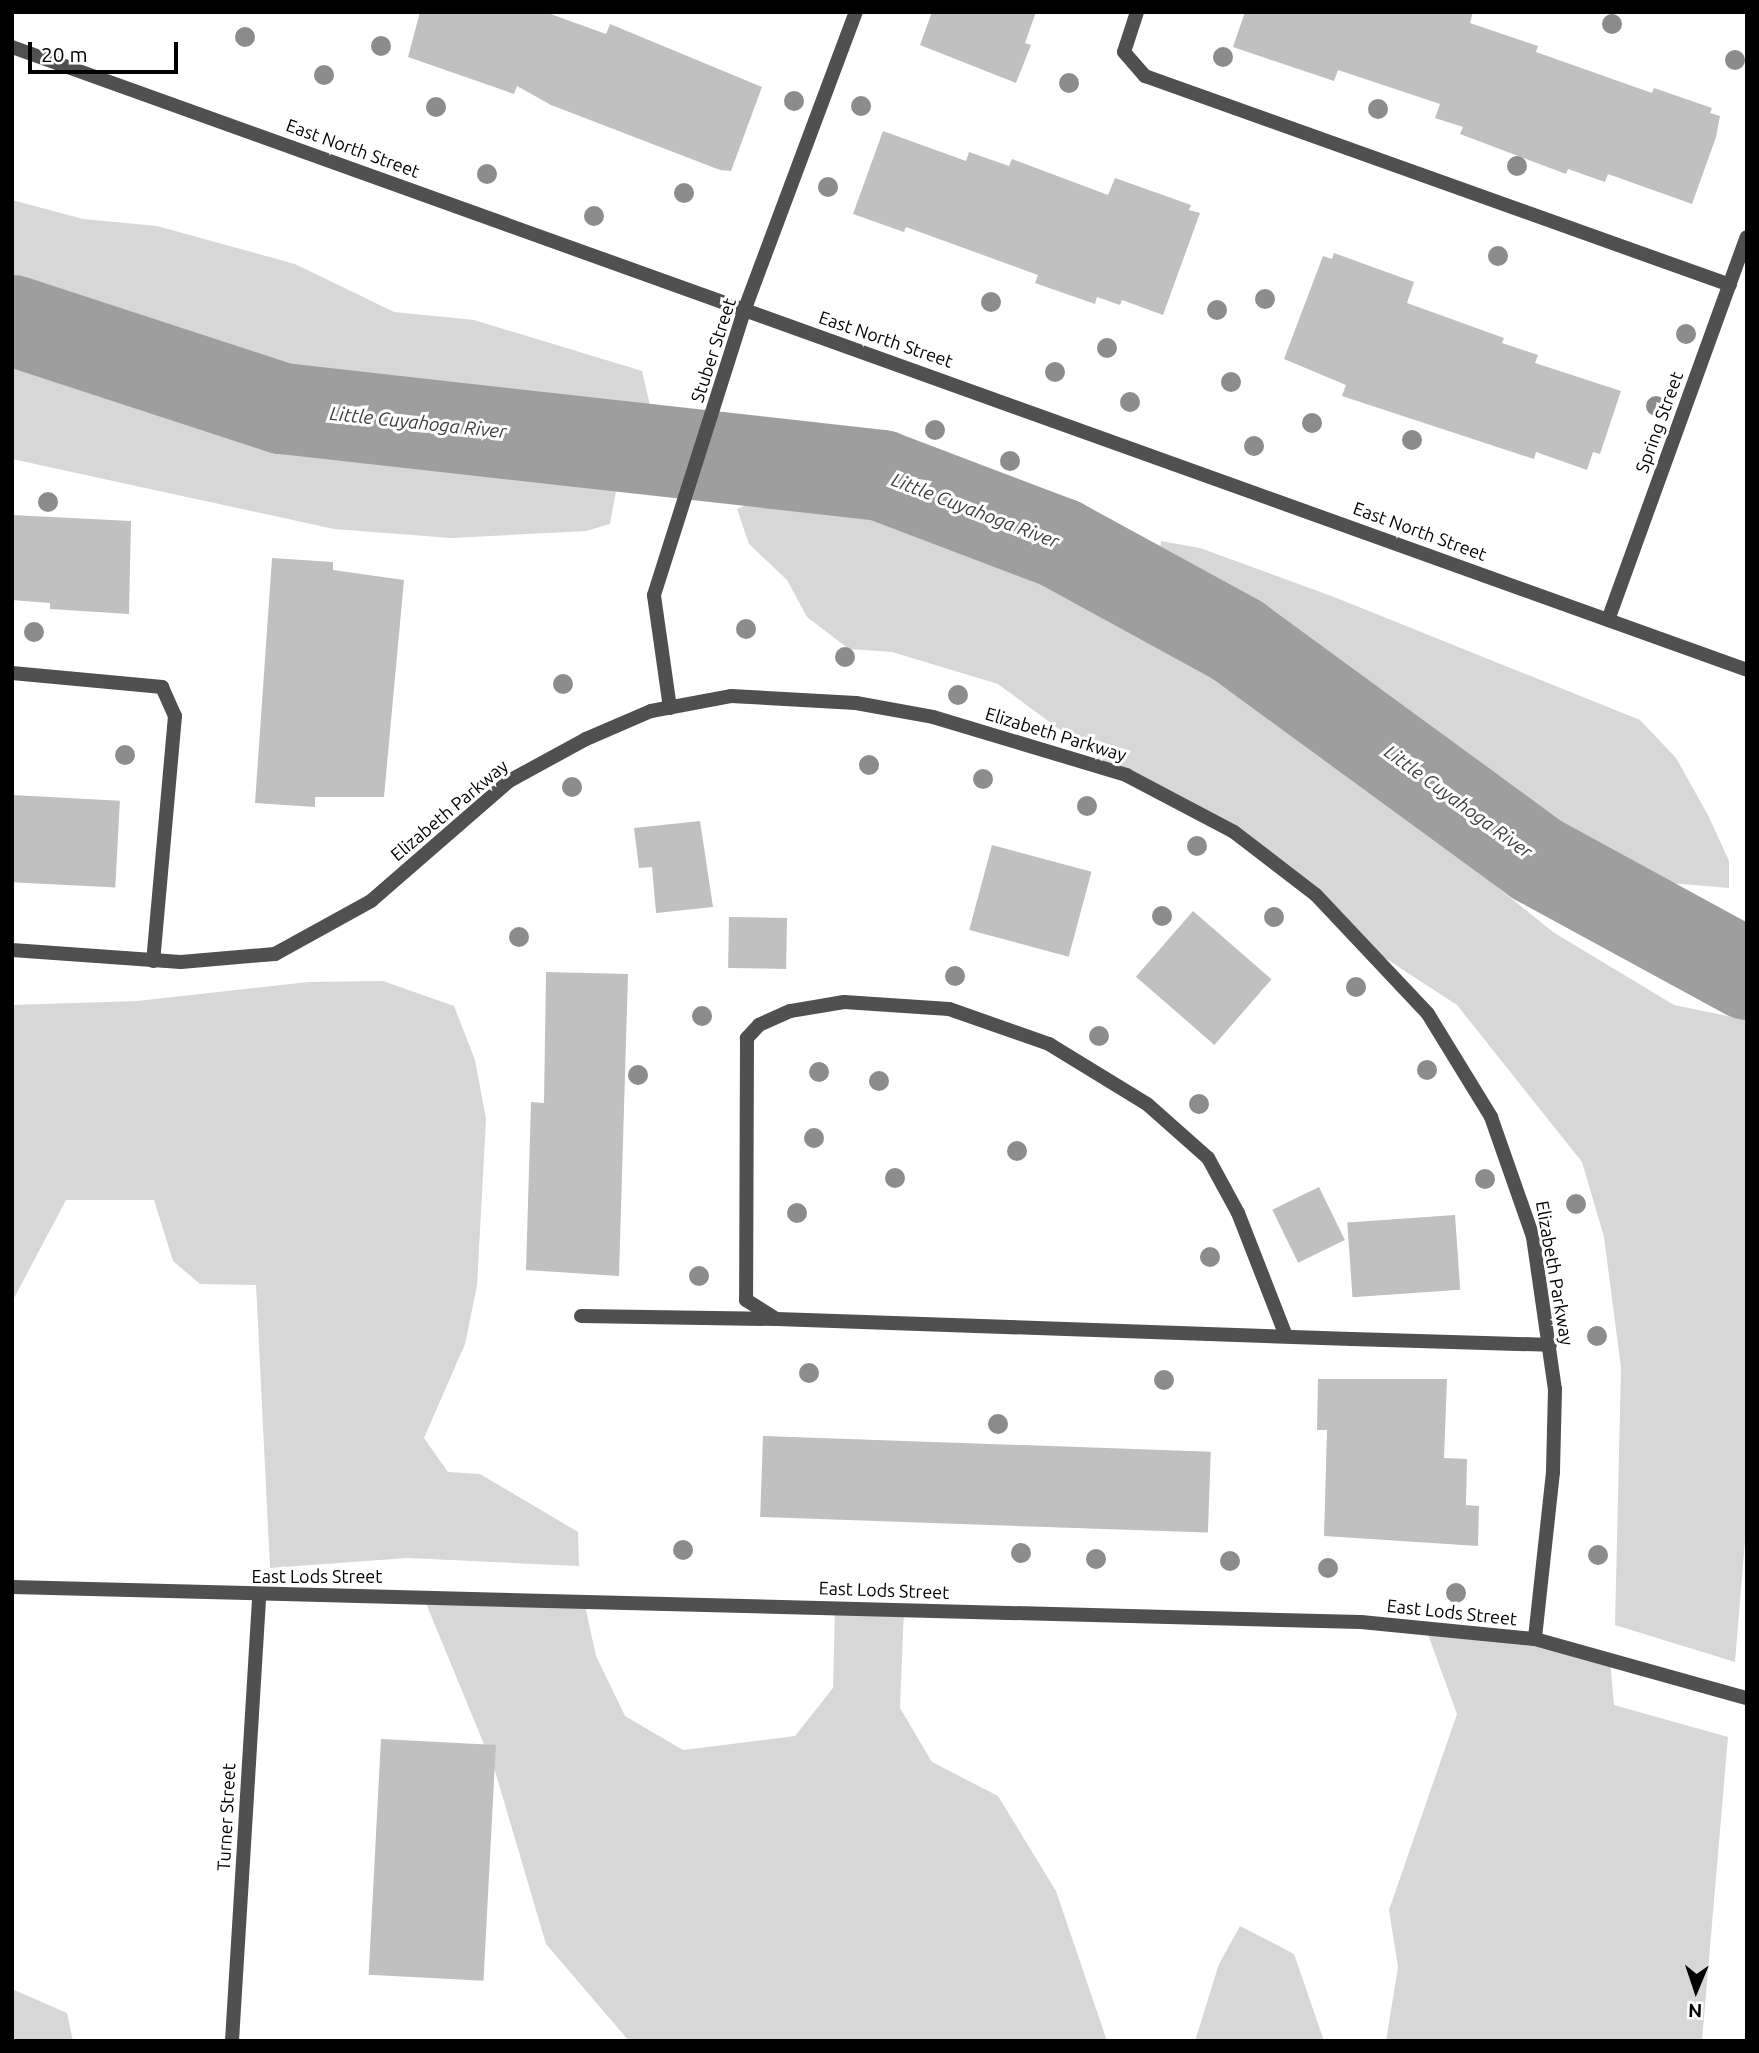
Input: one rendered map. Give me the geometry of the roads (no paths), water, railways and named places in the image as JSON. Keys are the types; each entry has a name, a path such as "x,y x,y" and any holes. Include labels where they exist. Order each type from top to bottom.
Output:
{"street":[{"name":"Stuber Street","path":"670,708 654,595 744,312 856,12"},
{"path":"1138,12 1124,52 1145,76 1730,285"},
{"name":"East North Street","path":"12,47 1747,670"},
{"name":"Spring Street","path":"1608,620 1747,237"},
{"path":"12,673 162,687 175,716 153,961"},
{"name":"Elizabeth Parkway","path":"12,950 153,961 275,954 371,901 509,781 586,738 670,708 731,696 856,704 933,717 1126,775 1234,832 1316,895 1391,970 1465,1069 1522,1197 1550,1345 1553,1472 1535,1639"},
{"path":"777,1320 746,1300 747,1038 759,1025 790,1011 845,1002 949,1009 1049,1044 1147,1104 1208,1158 1238,1213 1286,1336"},
{"path":"581,1316 1550,1345"},
{"name":"East Lods Street","path":"12,1587 259,1596 1361,1622 1535,1639 1747,1698"},
{"name":"Turner Street","path":"232,2041 259,1596"}],"waterway":[{"name":"Little Cuyahoga River","path":"12,320 282,408 881,475 1060,543 1237,640 1536,859 1747,974"}]}
